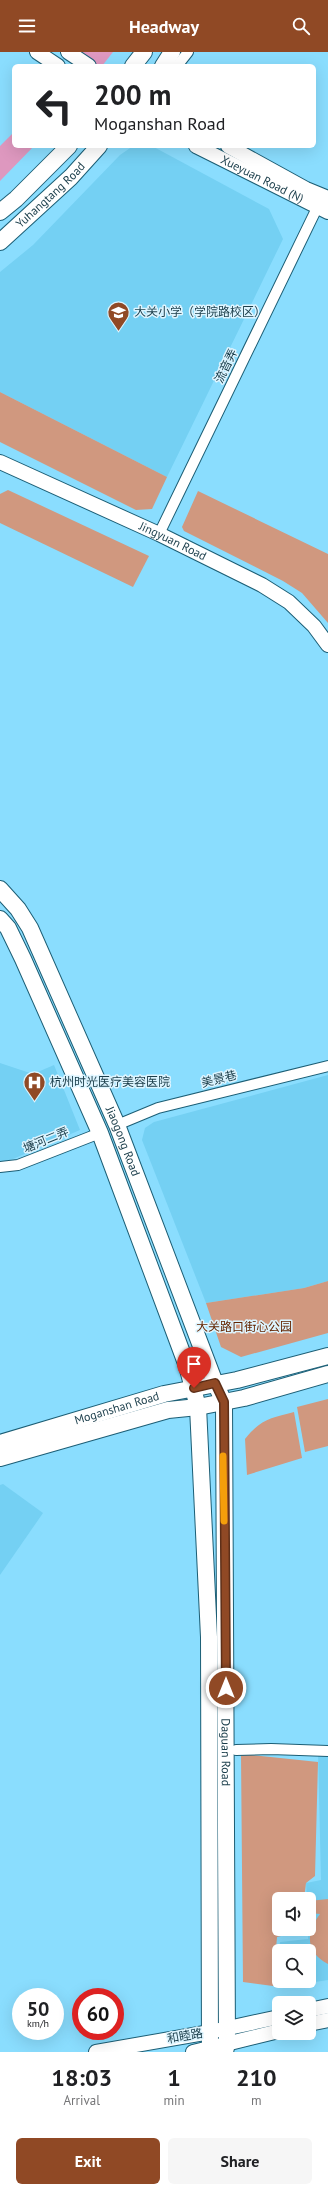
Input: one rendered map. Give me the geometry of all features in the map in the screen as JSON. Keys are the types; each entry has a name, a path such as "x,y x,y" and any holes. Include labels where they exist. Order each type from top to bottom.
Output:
{"main road":[{"path":"37,52 55,64"},
{"path":"135,64 144,52"},
{"path":"164,64 172,52"},
{"path":"70,53 86,64"},
{"name":"Yuhangtang Road","path":"0,212 16,199 67,148"},
{"name":"Yuhangtang Road","path":"0,242 71,177 97,148"},
{"name":"Xueyuan Road (N)","path":"200,148 322,210"},
{"name":"Xueyuan Road (N)","path":"232,148 306,189 328,198"},
{"name":"Jingyuan Road","path":"0,462 159,534 262,585 289,602 314,626 328,645"},
{"name":"Jiaogong Road","path":"0,889 18,909 30,928 118,1125 197,1331 215,1383"},
{"name":"Jiaogong Road","path":"0,919 8,928 23,959 100,1133 194,1388"},
{"name":"Moganshan Road","path":"0,1443 164,1394 237,1380 328,1356"},
{"name":"Moganshan Road","path":"0,1458 168,1410 198,1407 244,1398 328,1374"},
{"name":"Daguan Road","path":"215,1383 224,1402 220,2045"},
{"name":"Daguan Road","path":"194,1388 198,1407 208,1637 210,2032 220,2045"},
{"path":"316,2009 328,2006"},
{"path":"220,2045 272,2020"},
{"path":"316,2023 328,2020"},
{"name":"和睦路","path":"96,2052 210,2032"},
{"path":"220,2045 272,2033"},
{"name":"和睦路","path":"193,2052 220,2045"}],"street":[{"path":"179,64 188,52"},
{"name":"流音弄","path":"159,534 322,210"},
{"name":"美景巷","path":"118,1125 158,1108 328,1066"},
{"name":"塘河二弄","path":"0,1167 18,1165 100,1133"},
{"path":"236,1750 271,1749 328,1751"}],"shaded area":[{"path":"81,52 113,52 104,64 72,64"},
{"path":"12,134 12,148 32,148 0,181 0,146"},
{"name":"大关小学（学院路校区）","path":"130,148 156,148 269,209 283,239 167,477 0,392 0,272 33,245 120,155"},
{"name":"杭州时光医疗美容医院","path":"0,1063 33,1074 54,1065 80,1130 13,1159 0,1163"},
{"path":"328,1075 328,1281 304,1288 206,1303 142,1140 145,1128 154,1122"},
{"path":"3,1484 43,1513 0,1575 0,1485"},
{"path":"318,1752 328,1753 328,1980 316,1982 316,1944 280,1944 280,1942 308,1939 308,1936 316,1936 316,1892 307,1892 306,1883 321,1880"}],"green space":[{"path":"0,392 167,477 152,509 136,510 0,442"},
{"path":"8,490 149,556 133,587 0,523 0,494"},
{"path":"198,491 328,554 328,623 302,593 283,581 184,531 182,527"},
{"name":"大关路口街心公园","path":"328,1281 328,1333 241,1357 221,1347 206,1303 304,1288"},
{"path":"328,1399 328,1446 305,1452 297,1407"},
{"path":"294,1412 302,1458 247,1475 245,1439 261,1423"},
{"path":"241,1754 318,1762 315,1876 306,1883 305,1892 272,1892 272,1936 281,1936 277,1937 276,1944 272,1944 272,1986 243,1982"},
{"path":"328,1899 328,1964 316,1955 316,1944 311,1944 310,1942 310,1936 316,1936 316,1920 320,1914 316,1914 316,1900"}],"slow traffic":[{"path":"223,1456 224,1521"}],"place":[{"name":"大关小学（学院路校区）","path":"119,332"},
{"name":"杭州时光医疗美容医院","path":"34,1102"}],"route":[{"path":"194,1388 215,1383 224,1402 223,1433 226,1688"}]}
